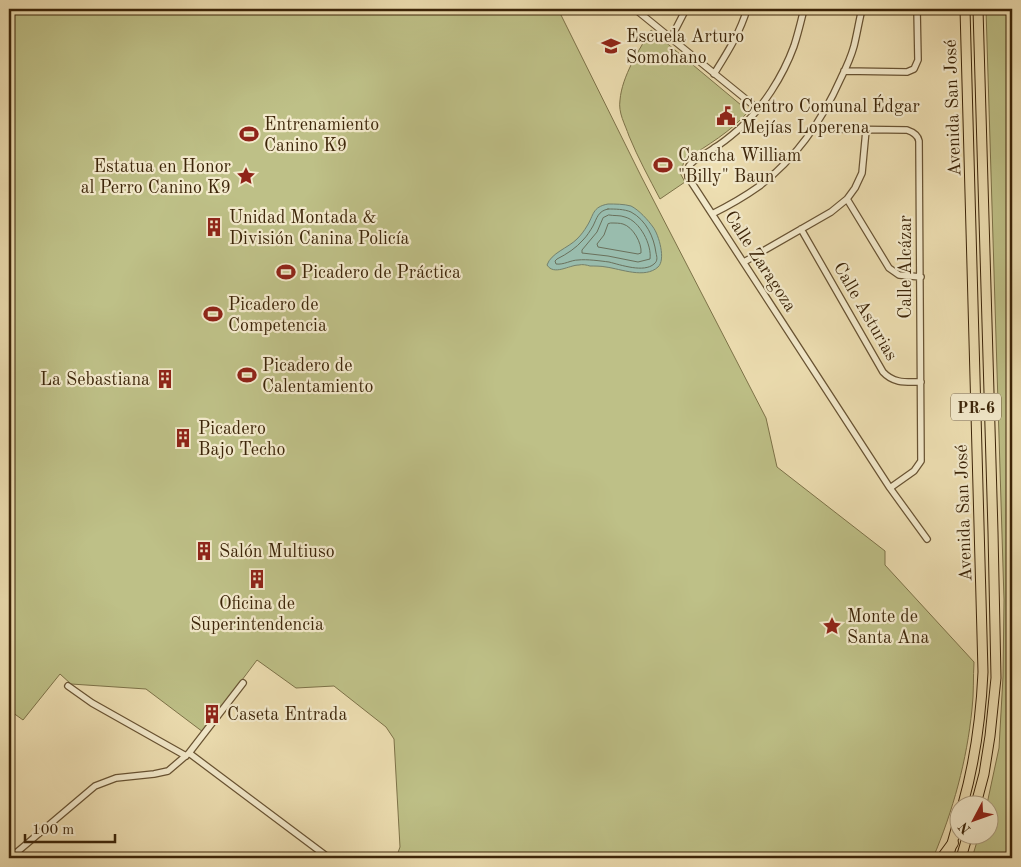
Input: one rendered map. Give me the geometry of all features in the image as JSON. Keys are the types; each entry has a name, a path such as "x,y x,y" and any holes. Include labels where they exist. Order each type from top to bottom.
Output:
{"highway":[{"path":"942,858 952,844"}],"main road":[{"name":"Avenida San José","path":"965,9 983,672 978,737 966,794"},
{"name":"Avenida San José","path":"978,9 996,678 990,736 979,794"},
{"path":"948,858 953,844"},
{"path":"961,858 965,844"}],"street":[{"path":"635,9 758,109"},
{"path":"671,38 686,9"},
{"path":"714,74 728,52 747,9"},
{"name":"Calle Zaragoza","path":"804,9 797,38 776,83 758,109 740,129 714,149 692,162 689,166 688,177 890,488 926,539"},
{"path":"712,214 746,195 772,176 810,136 833,97 854,47 862,9"},
{"path":"844,71 907,72 914,69 918,60 918,9"},
{"name":"Calle Alcázar","path":"816,126 827,129 907,130 919,138 920,461 914,471 890,488"},
{"path":"744,262 831,212 847,199 862,173 866,130"},
{"path":"847,199 889,268 899,276 920,277"},
{"name":"Calle Asturias","path":"801,229 883,372 899,382 921,382"},
{"path":"10,858 95,786 116,778 168,771 188,755 243,683"},
{"path":"68,686 92,703 188,755 329,858"}],"green space":[{"path":"9,9 558,9 641,176 766,418 777,467 885,551 885,565 974,662 973,697 967,747 956,794 948,794 948,819 933,858 396,858 400,847 394,739 386,727 334,686 296,688 257,660 203,732 146,689 71,684 60,674 23,720 9,710"},
{"path":"986,9 1012,9 1012,858 972,858 976,844 998,844 998,794 989,794 999,748 1003,677 1004,600"},
{"path":"651,30 747,110 747,113 726,132 686,159 680,173 685,182 660,199 632,144 620,109 621,91 624,82 636,55"}],"water":[{"path":"608,204 631,206 651,224 662,253 658,267 653,271 640,273 583,265 575,265 558,270 550,268 547,265 552,257 578,237 586,228 596,209"}],"place":[{"name":"Escuela Arturo Somohano","path":"611,46"},
{"name":"Centro Comunal Édgar Mejías Loperena","path":"726,116"},
{"name":"Entrenamiento Canino K9","path":"249,134"},
{"name":"Cancha William \"Billy\" Baun","path":"663,165"},
{"name":"Estatua en Honor al Perro Canino K9","path":"246,176"},
{"name":"Unidad Montada & División Canina Policía","path":"214,227"},
{"name":"Picadero de Práctica","path":"286,272"},
{"name":"Picadero de Competencia","path":"213,314"},
{"name":"Picadero de Calentamiento","path":"247,375"},
{"name":"La Sebastiana","path":"165,379"},
{"name":"Picadero Bajo Techo","path":"183,438"},
{"name":"Salón Multiuso","path":"204,551"},
{"name":"Oficina de Superintendencia","path":"257,579"},
{"name":"Monte de Santa Ana","path":"832,626"},
{"name":"Caseta Entrada","path":"212,714"}]}
